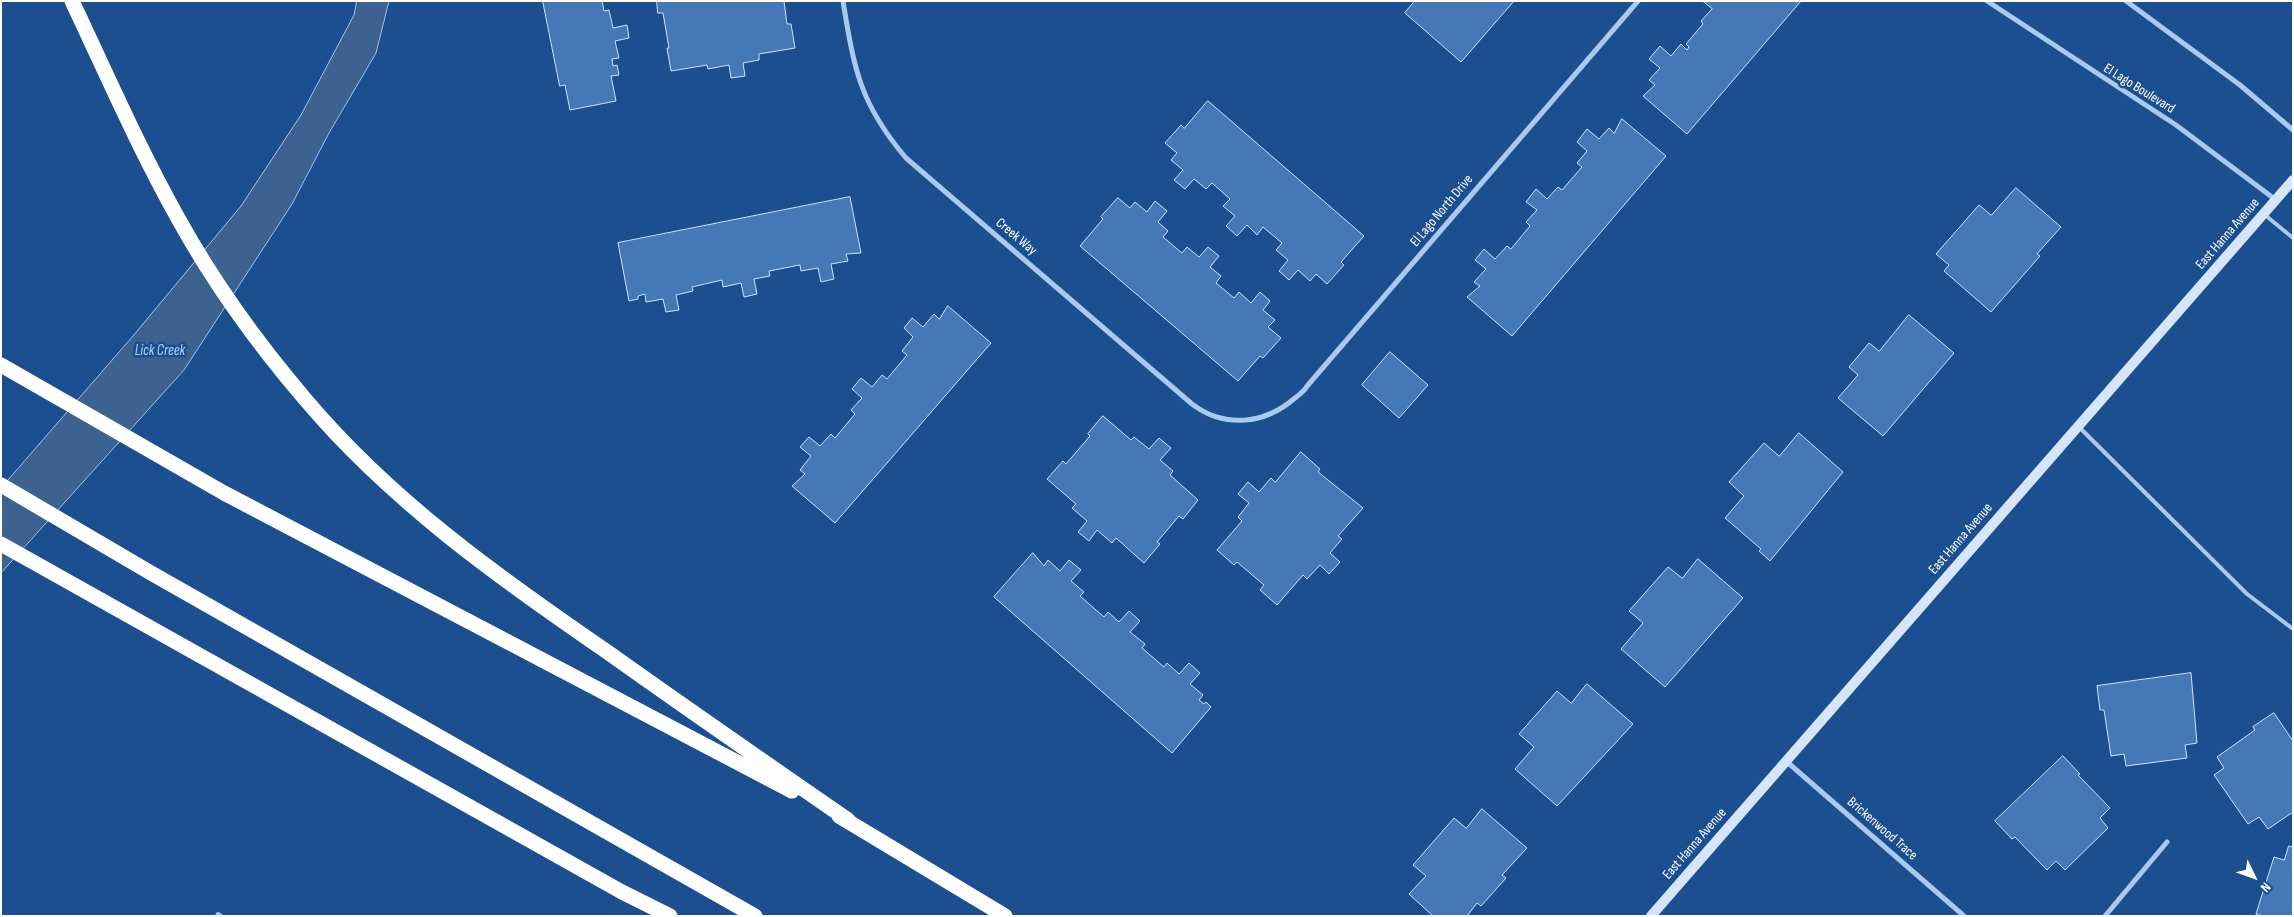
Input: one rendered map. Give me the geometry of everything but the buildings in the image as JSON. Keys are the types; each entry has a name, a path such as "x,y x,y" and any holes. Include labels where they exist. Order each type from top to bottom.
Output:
{"highway":[{"path":"72,1 117,100 152,169 180,221 220,286 304,399 386,482 486,567 848,820 1005,916"},
{"path":"80,1 91,41"},
{"path":"1,365 224,493 848,820"},
{"path":"1,485 755,916"},
{"path":"1,544 119,608 622,892 670,916"}],"main road":[{"name":"East Hanna Avenue","path":"1651,916 2293,180"}],"street":[{"name":"Creek Way","path":"843,1 853,60 862,90 882,128 906,158 1192,404 1213,416 1231,420 1253,421"},
{"name":"El Lago North Drive","path":"1253,421 1266,415 1274,414 1288,406 1304,392 1442,227 1638,1"},
{"name":"El Lago Boulevard","path":"1987,1 2176,125 2276,200"},
{"path":"2126,1 2240,85 2293,130"},
{"name":"Brickenwood Trace","path":"1786,760 1964,916"},
{"path":"2105,916 2168,842"}],"lane":[{"path":"2263,214 2293,238"},
{"path":"2078,426 2139,489 2247,594 2293,630"}],"water":[{"name":"Lick Creek","path":"357,1 389,1 376,53 329,133 292,204 184,370 1,573 1,488 133,336 241,206 301,115 354,15"}]}
